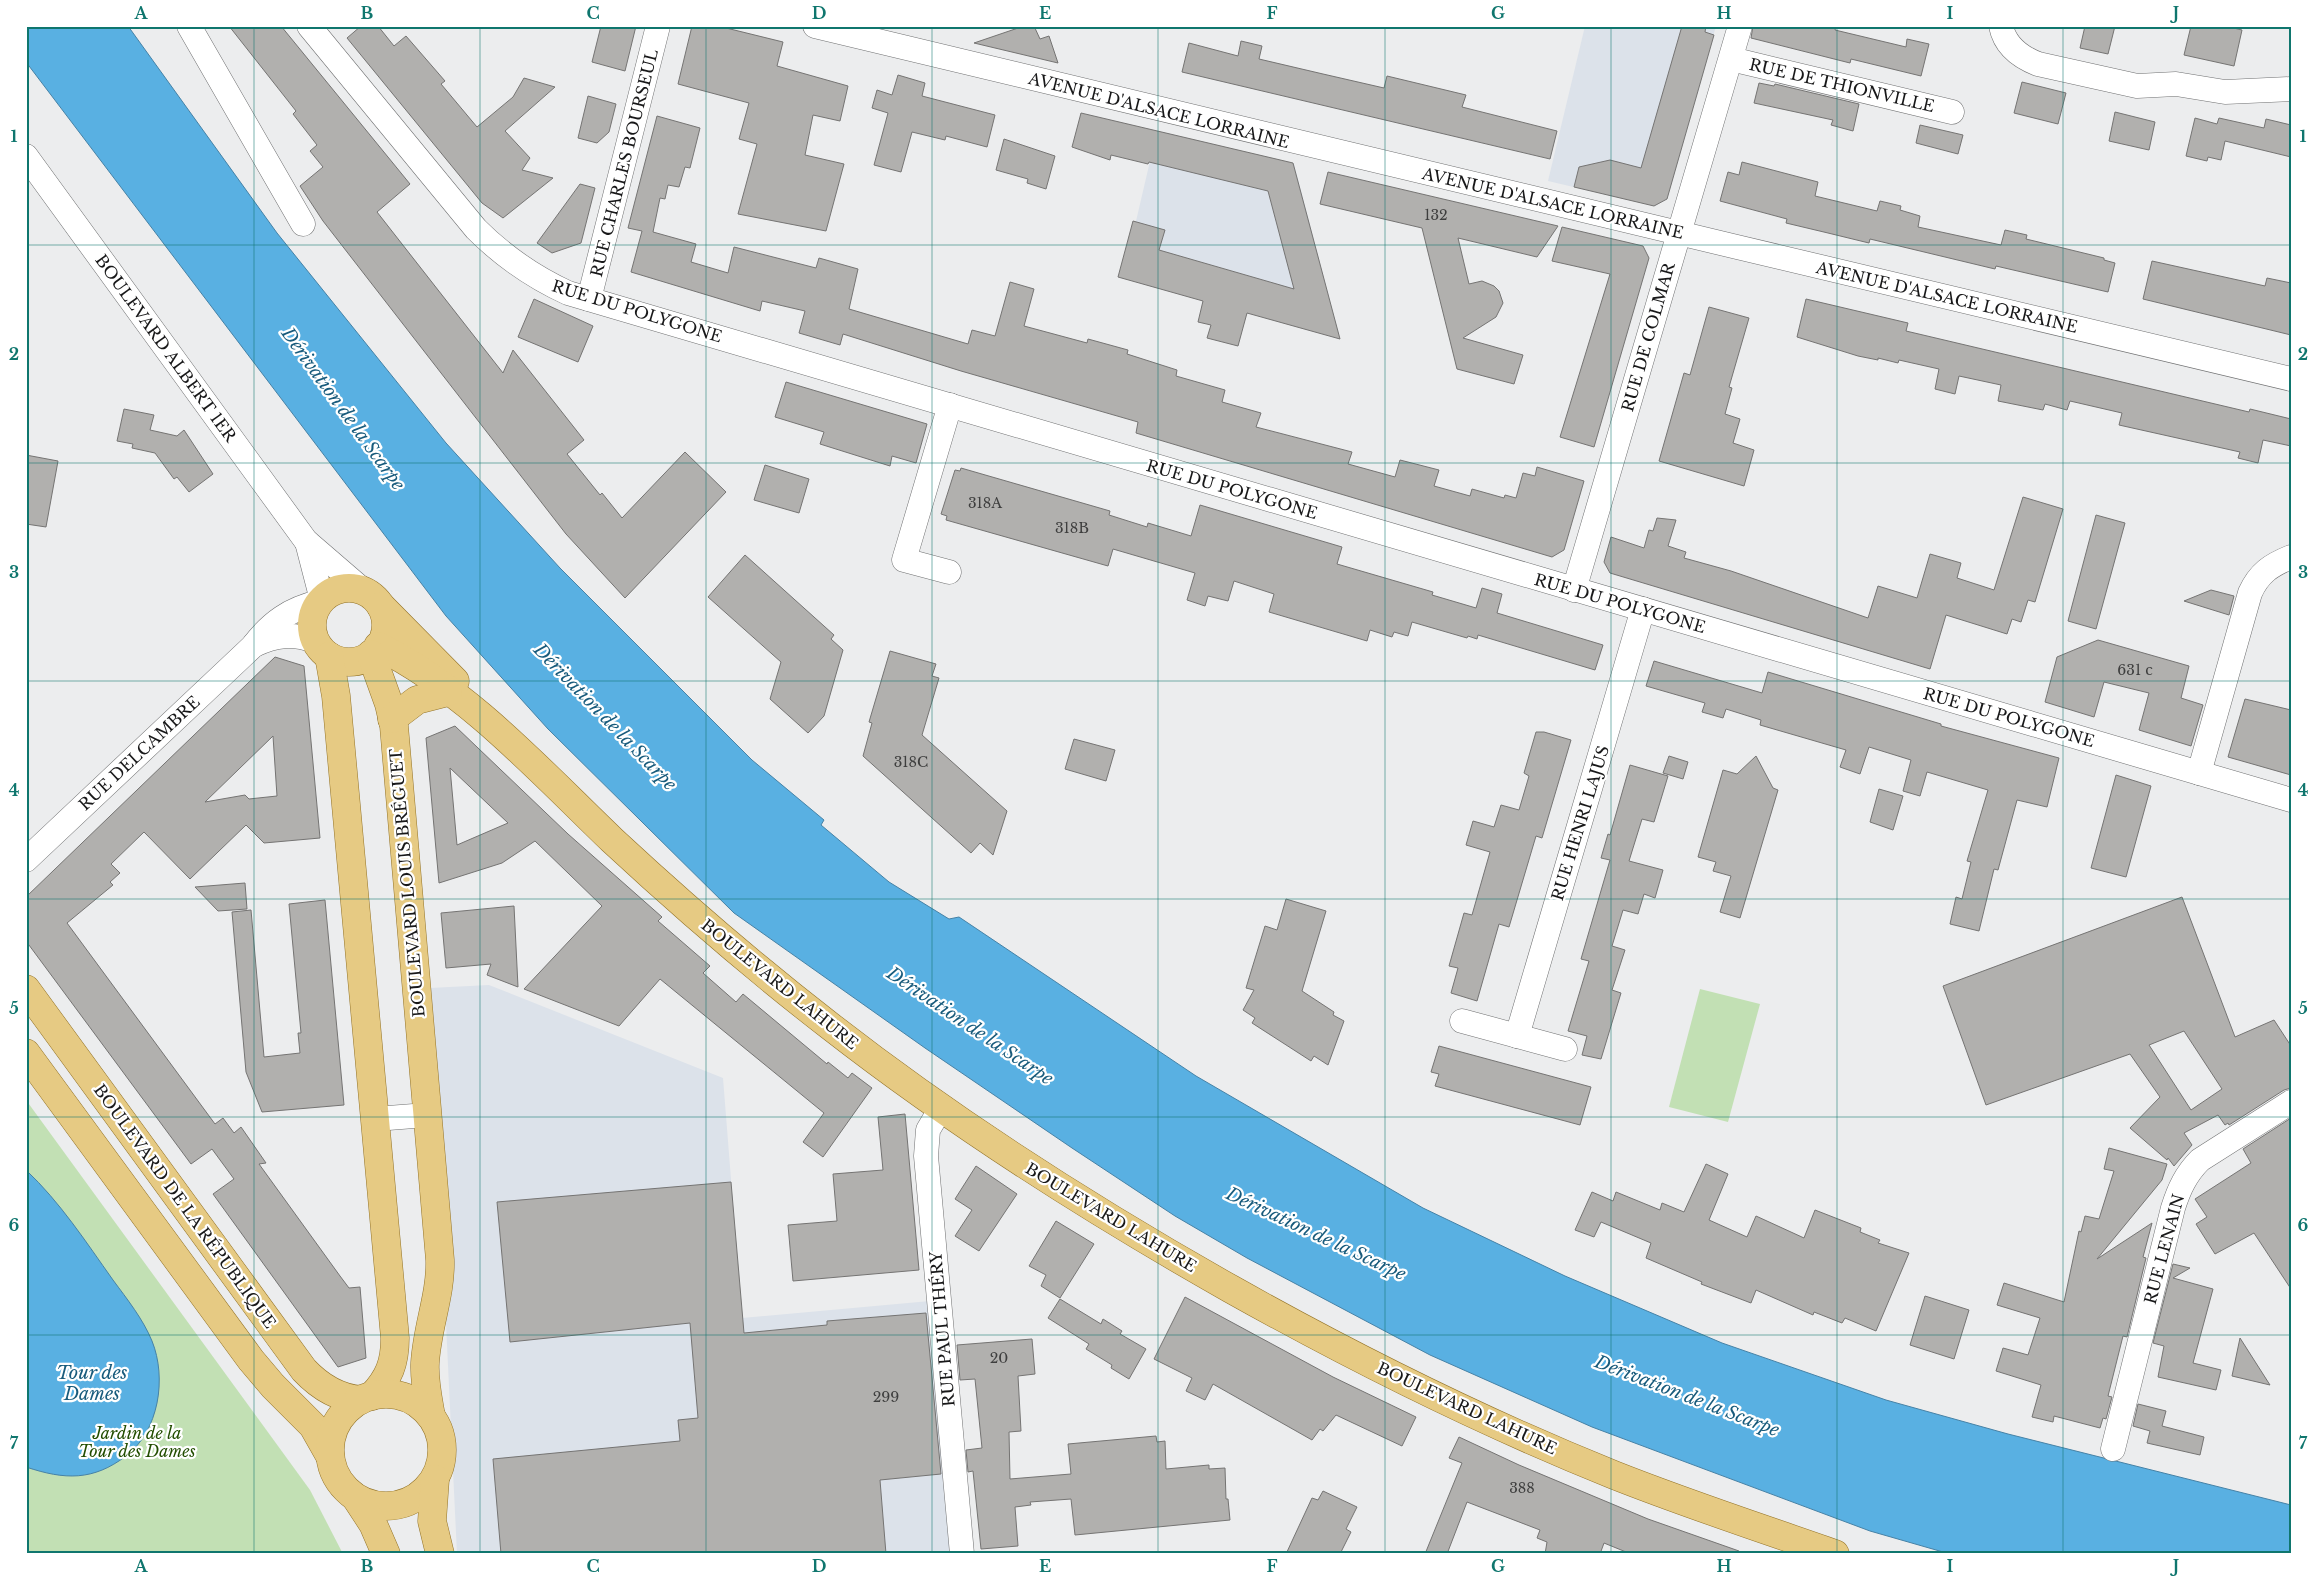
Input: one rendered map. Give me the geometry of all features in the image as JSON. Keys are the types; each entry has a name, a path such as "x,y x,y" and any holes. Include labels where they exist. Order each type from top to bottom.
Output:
{"main road":[{"path":"322,648 339,660 350,662 374,650 385,627 385,616 372,599 353,588 331,592 320,601 312,618 312,630 322,648 337,706 395,1346 390,1372 366,1398 347,1410 337,1424 331,1439 330,1456"},
{"name":"BOULEVARD LAHURE","path":"372,599 452,677 486,720"},
{"name":"BOULEVARD LAHURE","path":"374,650 399,657 486,720 640,866 744,957 836,1030 940,1108 1082,1202 1159,1248 1338,1347 1464,1409 1591,1466 1694,1505 1835,1554"},
{"name":"BOULEVARD LOUIS BRÉGUET","path":"374,650 392,719 440,1273 438,1296 425,1360 431,1416"},
{"path":"392,719 417,700 448,692"},
{"name":"BOULEVARD DE LA RÉPUBLIQUE","path":"26,989 304,1370 320,1386 342,1397 366,1398"},
{"path":"26,1053 251,1360 267,1380 313,1426 330,1456 338,1480 356,1498 373,1524 386,1554"},
{"path":"366,1398 388,1394 404,1397 419,1405 431,1416 439,1431 443,1447 441,1464 435,1479 432,1521 440,1554"},
{"path":"356,1498 381,1506 399,1505 423,1493 435,1479"}],"street":[{"path":"189,26 302,224"},
{"name":"RUE DU POLYGONE","path":"309,26 476,229 496,248 548,284 589,299 2291,800"},
{"name":"RUE CHARLES BOURSEUL","path":"589,299 658,26"},
{"name":"AVENUE D'ALSACE LORRAINE","path":"815,26 1466,184 1679,232 2291,379"},
{"name":"RUE DE COLMAR","path":"1574,590 1740,26"},
{"path":"2001,26 2006,41 2025,59 2038,64 2124,84 2149,86 2176,84 2225,92 2291,89"},
{"name":"RUE DE THIONVILLE","path":"1731,59 1952,112"},
{"name":"BOULEVARD ALBERT 1ER","path":"26,156 306,541 372,599"},
{"path":"949,572 904,560 950,405"},
{"name":"BOULEVARD ALBERT 1ER","path":"306,541 320,601"},
{"path":"2199,773 2250,593 2260,574 2266,568 2291,556"},
{"name":"RUE DELCAMBRE","path":"26,860 252,646 271,624 286,614 320,601"},
{"name":"RUE HENRI LAJUS","path":"1517,1036 1643,609"},
{"name":"RUE DELCAMBRE","path":"252,646 281,635 294,635 322,648"},
{"path":"1462,1021 1565,1049"},
{"name":"RUE LENAIN","path":"2113,1449 2169,1224 2181,1185 2192,1167 2200,1160 2291,1102"},
{"name":"RUE PAUL THÉRY","path":"940,1108 928,1130 926,1156 962,1554"},
{"path":"375,1119 427,1115"}],"shaded area":[{"path":"1585,26 1716,26 1667,199 1654,206 1548,181"},
{"path":"1157,131 1294,164 1340,339 1123,277"},
{"path":"489,985 723,1078 742,1318 941,1300 967,1554 457,1554 430,988"}],"green space":[{"path":"1700,989 1760,1004 1728,1122 1669,1107"},
{"name":"Jardin de la Tour des Dames","path":"26,1100 310,1490 343,1554 26,1554"}],"water":[{"name":"Dérivation de la Scarpe","path":"26,26 128,26 277,233 446,443 560,568 752,760 824,820 821,825 889,882 949,919 959,917 1196,1076 1423,1208 1565,1276 1722,1343 1886,1400 2008,1434 2291,1505 2291,1554 1950,1554 1870,1531 1592,1427 1430,1355 1247,1258 1175,1216 1072,1148 925,1048 734,913 548,729 446,616 26,62"},
{"name":"Tour des Dames","path":"26,1170 83,1237 129,1302 148,1333 157,1356 159,1387 157,1403 146,1433 126,1456 102,1470 90,1474 66,1476 26,1467"}],"building":[{"path":"229,26 281,26 410,184 377,212 503,373 513,350 584,440 567,454 600,495 602,493 622,518 685,452 726,492 625,598 566,534 323,221 300,186 323,167 310,151 317,145 293,114 296,111"},
{"path":"361,26 378,26 394,46 406,36 445,81 441,84 477,127 513,97 524,78 555,87 505,131 530,158 522,170 553,178 503,218 482,203 347,38"},
{"path":"601,26 636,26 625,71 592,62"},
{"path":"692,26 718,26 783,42 777,66 848,86 840,121 813,115 805,155 844,164 826,231 738,214 757,144 739,139 749,103 678,84"},
{"path":"1024,26 1034,26 1040,39 1049,36 1058,63 974,43"},
{"path":"1682,26 1706,26 1705,32 1714,35 1667,199 1654,206 1574,187 1579,167 1610,160 1641,168"},
{"path":"1753,26 1836,26 1835,30 1906,47 1907,39 1929,44 1921,76 1851,59 1850,63 1751,38"},
{"path":"2085,26 2115,26 2108,54 2080,48"},
{"path":"2191,26 2225,26 2242,30 2234,66 2184,55"},
{"path":"1241,41 1262,46 1259,59 1384,88 1387,76 1466,95 1462,107 1557,131 1550,159 1182,72 1189,43 1238,56"},
{"path":"898,75 925,83 922,96 995,115 987,147 946,136 945,140 912,132 901,172 874,165 888,113 872,108 877,90 892,95"},
{"path":"2022,82 2066,93 2058,124 2014,113"},
{"path":"1759,83 1774,86 1775,84 1859,104 1853,131 1831,125 1833,120 1754,103"},
{"path":"588,96 616,104 609,132 597,143 578,138"},
{"path":"2115,112 2155,122 2149,150 2109,141"},
{"path":"1081,113 1293,163 1340,339 1247,313 1238,346 1207,338 1211,325 1198,322 1203,301 1118,277 1133,221 1165,230 1159,250 1294,289 1268,191 1149,162 1148,164 1111,155 1110,160 1072,147"},
{"path":"657,116 700,128 690,168 685,167 679,187 668,185 665,199 660,198 653,232 696,244 691,262 728,273 734,247 816,268 819,258 858,269 849,309 968,344 972,330 995,336 1010,282 1034,289 1024,326 1087,343 1088,339 1128,350 1127,354 1177,370 1176,376 1225,390 1222,402 1261,413 1256,427 1352,452 1348,464 1395,477 1400,460 1439,470 1434,486 1470,496 1472,489 1504,498 1505,495 1516,498 1523,473 1535,476 1537,467 1584,481 1564,550 1552,557 1136,433 1138,422 961,371 843,334 840,345 799,333 805,311 762,301 760,311 631,272 642,231 628,228"},
{"path":"2195,118 2217,124 2219,118 2264,128 2266,119 2291,125 2291,157 2225,141 2221,160 2208,157 2207,161 2186,156"},
{"path":"1920,125 1963,135 1958,154 1916,143"},
{"path":"1004,139 1055,156 1046,189 1027,183 1028,179 996,170"},
{"path":"1742,162 1818,182 1815,196 1877,211 1880,201 1901,206 1900,210 1920,216 1918,227 2001,245 2005,230 2027,235 2026,239 2104,258 2104,260 2115,263 2108,292 1996,266 1995,269 1870,239 1869,243 1786,223 1787,219 1720,201 1728,172 1739,175"},
{"path":"1328,172 1558,226 1537,257 1458,238 1469,284 1482,281 1494,286 1499,291 1503,303 1496,317 1463,338 1523,355 1514,384 1457,369 1422,228 1320,204"},
{"path":"580,184 595,188 581,243 552,253 537,243"},
{"path":"1562,227 1643,246 1649,258 1594,447 1560,437 1610,274 1552,261"},
{"path":"2152,261 2265,286 2267,278 2291,283 2291,335 2143,299"},
{"path":"534,299 593,326 578,362 518,337"},
{"path":"1806,299 1908,323 1906,331 2249,412 2250,409 2291,419 2291,446 2263,440 2258,463 2238,458 2240,452 2119,425 2122,413 2070,401 2067,410 2045,404 2043,410 1998,401 2001,385 1959,376 1955,394 1935,389 1939,369 1899,360 1898,363 1858,356 1797,337"},
{"path":"1709,307 1749,318 1729,387 1732,388 1725,414 1740,419 1733,443 1754,450 1744,486 1659,461 1684,373 1690,375"},
{"path":"786,382 927,424 916,463 892,456 890,466 820,444 824,432 775,417"},
{"path":"124,409 154,415 150,430 177,436 184,430 213,474 189,492 177,477 174,479 155,453 132,448 133,444 117,441"},
{"path":"26,455 58,461 46,527 26,524"},
{"path":"765,465 809,479 799,513 754,500"},
{"path":"961,468 1110,511 1109,515 1147,527 1148,523 1191,536 1200,505 1342,547 1337,564 1433,592 1432,595 1476,608 1482,588 1502,594 1497,613 1603,645 1595,670 1478,635 1477,639 1468,636 1467,638 1412,622 1408,636 1394,632 1392,637 1370,630 1367,641 1269,612 1274,594 1234,581 1228,601 1208,596 1205,606 1187,600 1195,573 1113,549 1108,566 946,520 947,516 941,514 955,470 960,471"},
{"path":"2023,497 2063,509 2035,602 2028,600 2021,622 2012,619 2007,634 1946,615 1930,669 1610,573 1604,562 1611,537 1644,548 1649,530 1653,531 1657,518 1676,520 1668,546 1686,552 1684,558 1731,571 1868,618 1878,586 1917,598 1930,554 1961,563 1957,578 1994,590"},
{"path":"2096,515 2125,523 2096,629 2068,621"},
{"path":"745,555 834,635 831,639 843,650 824,716 808,733 770,699 781,662 708,597"},
{"path":"2211,590 2234,596 2229,615 2184,601"},
{"path":"2098,640 2189,666 2181,698 2203,705 2191,746 2139,730 2149,693 2104,682 2094,717 2045,702 2057,657"},
{"path":"890,651 936,664 932,676 939,678 922,735 1007,811 993,855 980,843 971,853 863,756 872,723 869,722"},
{"path":"275,657 304,666 320,838 264,843 246,825 190,879 144,832 111,864 120,873 110,882 113,885 67,923 215,1124 223,1118 234,1133 241,1127 266,1163 259,1164 340,1276 349,1288 360,1287 366,1358 338,1367 213,1194 234,1179 212,1149 191,1164 26,941 26,897","holes":["273,736 277,796 249,799 245,795 205,802"]},
{"path":"1654,661 1762,693 1768,672 1941,724 1941,726 2059,758 2047,807 2017,800 1998,870 1994,869 1979,931 1950,924 1956,897 1962,899 1971,862 1967,861 1988,790 1927,772 1920,796 1903,791 1911,760 1869,747 1860,774 1840,767 1846,750 1760,725 1761,720 1726,709 1723,718 1702,712 1705,703 1646,686"},
{"path":"2245,699 2291,710 2291,775 2228,757"},
{"path":"455,726 568,834 662,917 658,921 710,966 703,973 736,1002 743,994 827,1064 828,1062 848,1078 852,1073 872,1088 823,1157 803,1142 824,1113 660,979 619,1026 524,989 602,906 535,841 502,863 439,883 426,738","holes":["450,768 508,823 457,845"]},
{"path":"1536,732 1544,732 1571,740 1542,838 1536,836 1509,927 1499,924 1477,1001 1451,993 1458,968 1449,966 1464,913 1472,915 1490,852 1466,845 1473,821 1494,827 1501,805 1519,810 1529,776 1524,773"},
{"path":"1074,739 1115,750 1106,781 1065,769"},
{"path":"1669,756 1688,762 1683,779 1663,773"},
{"path":"1756,756 1773,788 1778,790 1740,918 1720,912 1731,876 1713,871 1716,862 1698,857 1723,770 1737,774"},
{"path":"1630,765 1668,776 1654,822 1642,819 1629,861 1663,870 1655,898 1644,894 1638,914 1623,910 1612,946 1625,950 1612,990 1621,993 1601,1059 1582,1055 1587,1036 1568,1031 1589,961 1581,959 1610,860 1601,858 1608,834 1610,835"},
{"path":"2116,775 2151,786 2126,877 2091,868"},
{"path":"1879,789 1903,796 1893,830 1870,822"},
{"path":"245,883 247,909 218,911 195,887"},
{"path":"2182,897 2235,1037 2274,1020 2291,1046 2291,1088 2284,1090 2229,1125 2228,1123 2225,1125 2218,1115 2184,1133 2192,1145 2174,1166 2168,1158 2167,1160 2130,1128 2160,1097 2130,1054 1986,1105 1943,986","holes":["2184,1031 2222,1089 2191,1110 2149,1045"]},
{"path":"1286,899 1326,911 1302,991 1334,1012 1333,1015 1344,1021 1328,1065 1314,1056 1311,1061 1252,1023 1255,1018 1243,1010 1254,990 1246,988 1265,926 1277,930"},
{"path":"325,900 344,1105 262,1112 246,1072 232,912 251,910 264,1057 300,1053 298,1033 301,1033 289,904"},
{"path":"514,906 518,987 487,975 491,964 446,968 441,913"},
{"path":"1439,1046 1591,1087 1580,1125 1435,1086 1439,1074 1431,1072"},
{"path":"905,1114 919,1270 793,1281 788,1225 837,1221 833,1174 883,1170 878,1117"},
{"path":"2291,1118 2291,1289 2254,1233 2215,1254 2196,1224 2207,1217 2195,1199 2251,1163 2243,1149"},
{"path":"2109,1148 2167,1164 2162,1180 2097,1259 2152,1223 2143,1257 2146,1258 2127,1337 2123,1336 2108,1396 2112,1397 2106,1419 2103,1418 2100,1428 2054,1416 2053,1422 2032,1417 2041,1385 1996,1371 2003,1348 2028,1355 2040,1318 1997,1305 2004,1283 2064,1302 2079,1231 2081,1232 2085,1216 2099,1219 2114,1171 2104,1169"},
{"path":"1706,1164 1728,1174 1709,1220 1747,1237 1756,1216 1804,1238 1815,1210 1861,1228 1860,1232 1880,1240 1878,1243 1909,1253 1876,1331 1845,1318 1842,1323 1814,1312 1813,1315 1756,1290 1751,1303 1701,1284 1702,1282 1646,1258 1651,1243 1601,1222 1594,1237 1575,1230 1592,1192 1613,1201 1616,1192 1660,1210 1662,1203 1684,1212"},
{"path":"976,1166 1017,1194 979,1251 955,1236 972,1210 955,1199"},
{"path":"731,1182 744,1333 827,1325 827,1321 926,1313 941,1474 880,1480 886,1554 501,1554 493,1459 680,1441 678,1420 698,1418 690,1323 510,1342 497,1202"},
{"path":"1056,1221 1094,1244 1060,1298 1041,1286 1046,1275 1029,1266"},
{"path":"2173,1264 2190,1268 2173,1278 2213,1289 2193,1363 2221,1370 2216,1390 2158,1377 2164,1346 2153,1343"},
{"path":"1925,1296 1969,1310 1954,1359 1910,1345"},
{"path":"1185,1297 1333,1377 1416,1417 1402,1446 1336,1415 1323,1431 1320,1429 1312,1440 1213,1384 1205,1400 1186,1391 1192,1378 1154,1359"},
{"path":"1060,1299 1101,1324 1103,1319 1122,1331 1120,1334 1146,1349 1129,1379 1111,1368 1112,1365 1086,1349 1089,1344 1048,1318"},
{"path":"2240,1338 2270,1385 2232,1376"},
{"path":"1032,1339 1035,1374 1018,1376 1021,1431 1009,1432 1010,1479 1071,1474 1068,1444 1156,1436 1157,1442 1165,1441 1166,1469 1209,1465 1209,1469 1225,1468 1226,1499 1228,1499 1230,1520 1075,1535 1071,1499 1030,1502 1031,1505 1015,1507 1018,1546 981,1549 973,1471 968,1472 966,1450 982,1448 975,1379 960,1380 957,1345"},
{"path":"2138,1404 2166,1411 2162,1426 2204,1437 2200,1455 2147,1443 2150,1431 2133,1426"},
{"path":"1459,1437 1519,1465 1648,1519 1739,1551 1739,1554 1631,1554 1604,1543 1600,1554 1545,1554 1547,1542 1537,1538 1540,1530 1467,1502 1447,1554 1425,1554 1462,1463 1449,1458"},
{"path":"1323,1491 1357,1507 1346,1529 1351,1532 1340,1554 1286,1554 1312,1498 1318,1500"}]}
